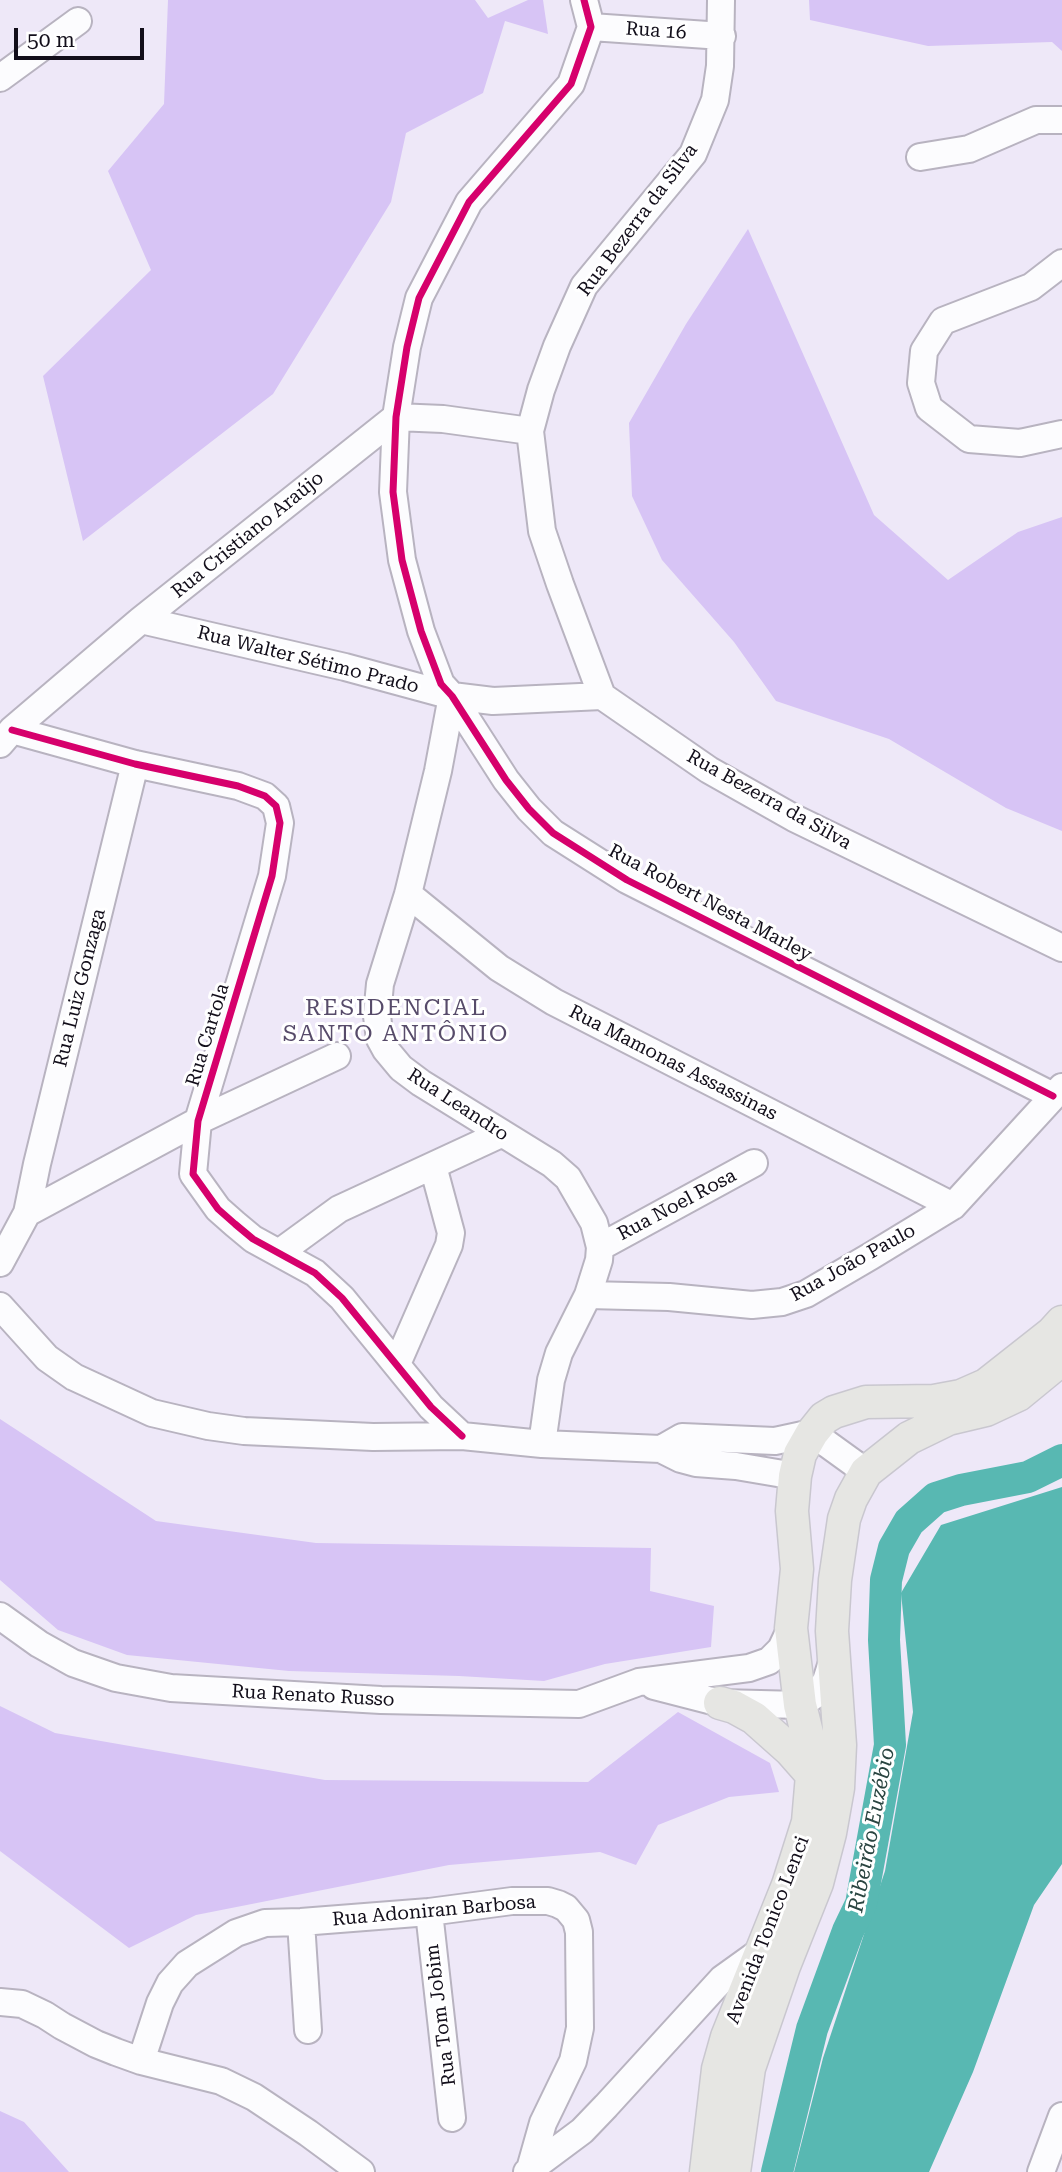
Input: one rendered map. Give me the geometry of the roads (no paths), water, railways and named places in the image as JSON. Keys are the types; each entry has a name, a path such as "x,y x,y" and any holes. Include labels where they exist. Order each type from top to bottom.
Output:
{"main road":[{"name":"Avenida Tonico Lenci","path":"706,2172 718,2069 727,2036 798,1858 808,1822 812,1775 810,1739 800,1704 791,1628 797,1569 792,1511 800,1454 824,1418 845,1408 866,1402 934,1401 961,1396 986,1385 1052,1333 1062,1321"},
{"name":"Avenida Tonico Lenci","path":"734,2172 749,2068 784,1966 817,1883 838,1788 840,1745 833,1642 835,1580 844,1519 851,1499 866,1472 909,1438 948,1419 986,1410 1018,1395 1062,1359"},
{"path":"797,1569 802,1634 807,1656 817,1662 822,1660 833,1642"},
{"path":"720,1703 754,1718 790,1750 812,1775"}],"street":[{"path":"584,0 591,27"},
{"name":"Rua Bezerra da Silva","path":"721,0 722,36 715,100 692,154 584,286 541,390 530,431 542,531 602,696 709,770 794,818 1062,948"},
{"path":"0,78 78,21"},
{"name":"Rua 16","path":"591,27 722,36"},
{"name":"Rua Robert Nesta Marley","path":"591,27 571,83 469,202 419,298 407,346 396,417 393,492 402,560 421,631 441,684 452,696 506,780 553,833 627,880 1057,1091"},
{"path":"920,157 969,149 1035,120 1062,120"},
{"path":"1062,262 1031,287 943,321 924,351 921,383 929,408 970,439 1020,443 1062,434"},
{"path":"396,417 443,419 530,431"},
{"name":"Rua Cristiano Araújo","path":"6,737 141,620 396,417"},
{"name":"Rua Walter Sétimo Prado","path":"141,620 345,667 452,696 493,701 602,696"},
{"name":"Rua Leandro","path":"452,696 440,762 408,894 380,984 377,1016 380,1039 386,1050 411,1075 552,1164 568,1178 594,1223 600,1247"},
{"name":"Rua Cartola","path":"6,737 250,789 265,796 276,807 280,823 272,876 198,1121 193,1174 218,1209 253,1239 315,1273 342,1298 430,1407 462,1436"},
{"name":"Rua Luiz Gonzaga","path":"0,1263 27,1213 135,764"},
{"name":"Rua Mamonas Assassinas","path":"408,894 499,968 554,1002 953,1206"},
{"path":"27,1213 198,1121 337,1056"},
{"name":"Rua João Paulo","path":"588,1295 669,1297 752,1305 782,1302 806,1294 953,1206 1057,1091"},
{"path":"280,1252 339,1209 501,1134"},
{"name":"Rua Noel Rosa","path":"600,1247 754,1163"},
{"path":"397,1364 449,1245 451,1233 433,1166"},
{"path":"542,1444 551,1380 559,1353 588,1295 599,1260 600,1247"},
{"path":"0,1306 47,1358 65,1371 152,1413 208,1426 244,1431 373,1437 462,1436 542,1444 661,1449 688,1461 795,1476"},
{"path":"661,1449 682,1437 775,1441 812,1433 866,1472"},
{"path":"734,1439 736,1466"},
{"name":"Rua Renato Russo","path":"0,1616 38,1644 74,1663 116,1678 172,1688 381,1700 579,1704 639,1682 749,1668 769,1661 781,1649 791,1628"},
{"path":"639,1682 720,1703 800,1704 818,1693 826,1681 833,1642"},
{"name":"Rua Adoniran Barbosa","path":"141,2061 160,2003 170,1983 187,1965 236,1933 265,1923 429,1912 512,1901 548,1901 566,1908 576,1920 579,1942 580,2028 573,2061 543,2123 529,2171"},
{"name":"Rua Tom Jobim","path":"429,1912 453,2118"},
{"path":"301,1922 308,2030"},
{"path":"529,2171 582,2131 722,1979 761,1951"},
{"path":"0,2002 22,2004 96,2044 141,2061 221,2081 254,2097 361,2172"},
{"path":"1041,2172 1062,2116"}],"waterway":[{"name":"Ribeirão Euzébio","path":"777,2172 812,2029 848,1931 861,1904 890,1745 884,1640 886,1580 894,1548 909,1522 936,1498 961,1490 1028,1477 1062,1460"}],"district":[{"name":"RESIDENCIAL SANTO ANTÔNIO","path":"396,1021"}]}
